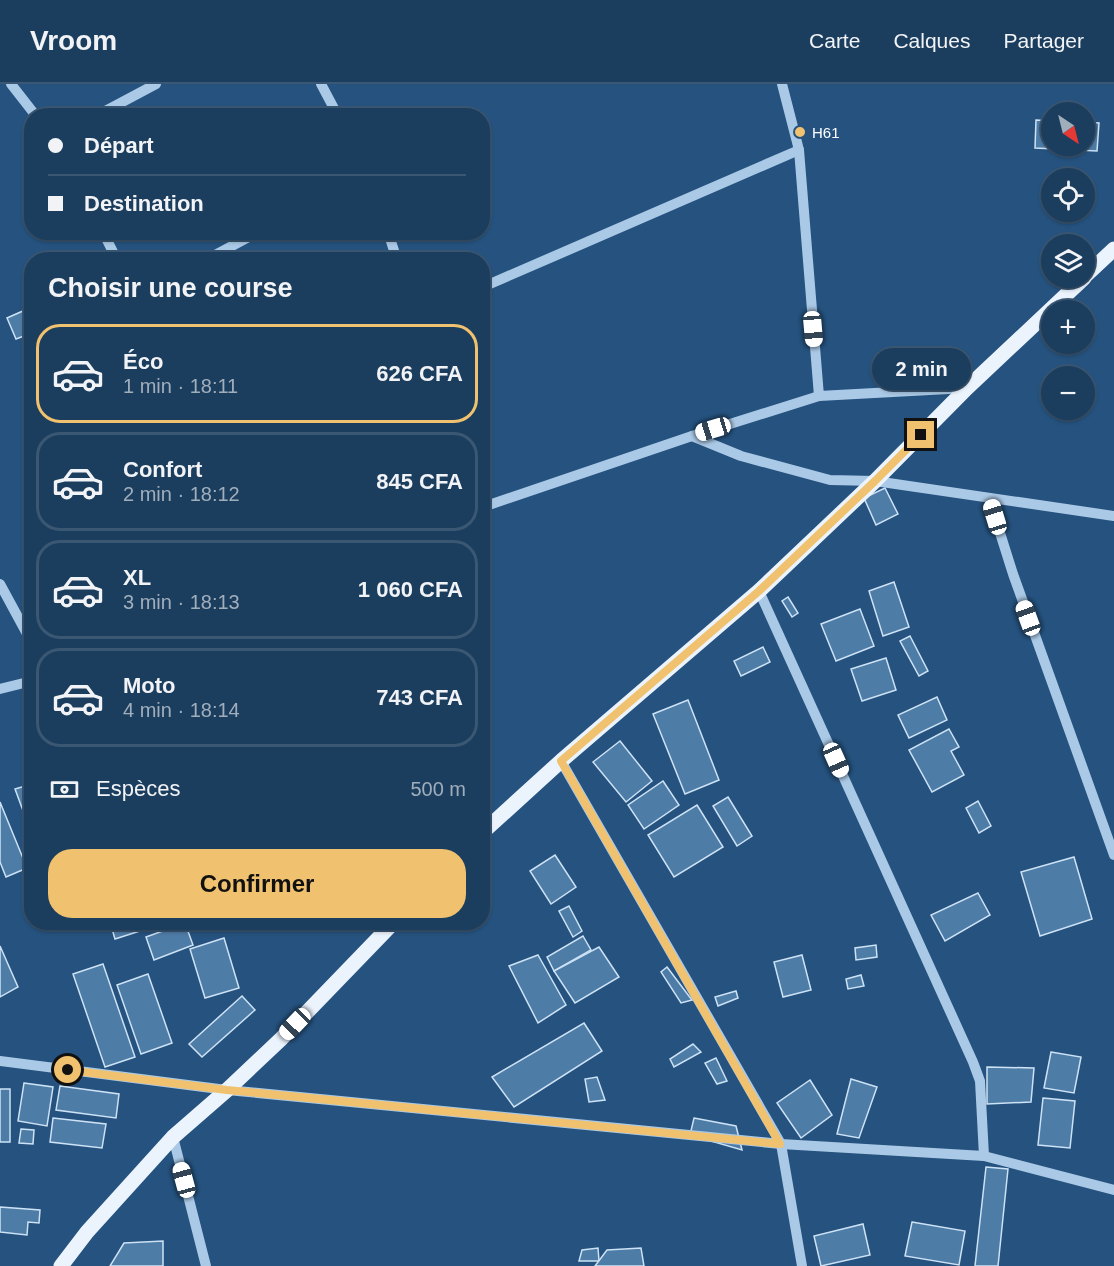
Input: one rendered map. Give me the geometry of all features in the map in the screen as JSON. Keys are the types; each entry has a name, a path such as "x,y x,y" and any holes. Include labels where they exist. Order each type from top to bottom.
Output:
{"main road":[{"path":"1095,267 1114,249"},
{"path":"490,826 561,761 759,591 1072,288"},
{"path":"61,1266 87,1232 173,1137 281,1039 386,930"}],"street":[{"path":"11,84 30,108"},
{"path":"111,108 156,84"},
{"path":"321,84 334,108"},
{"path":"782,84 799,150 819,396"},
{"path":"490,284 799,150"},
{"path":"221,252 243,240"},
{"path":"490,505 692,436 819,396 967,388"},
{"path":"692,436 741,456 830,480 875,481 1114,516"},
{"path":"989,498 1013,574 1114,855"},
{"path":"0,584 24,628"},
{"path":"759,591 973,1062 980,1082 984,1156"},
{"path":"0,689 24,683"},
{"path":"561,761 780,1144 802,1266"},
{"path":"0,1061 227,1090 780,1144 984,1156 1114,1190"},
{"path":"173,1137 206,1266"}],"building":[{"path":"1036,120 1041,120 1041,148 1035,148"},
{"path":"1095,123 1099,123 1097,151 1095,151"},
{"path":"24,311 24,336 16,339 7,318"},
{"path":"885,488 898,514 876,525 864,498"},
{"path":"894,582 909,627 883,636 869,591"},
{"path":"788,597 798,613 792,617 782,601"},
{"path":"860,609 874,646 836,661 821,624"},
{"path":"910,636 928,671 919,676 900,641"},
{"path":"763,647 770,662 741,676 734,661"},
{"path":"886,658 896,690 862,701 851,669"},
{"path":"937,697 947,720 909,738 898,715"},
{"path":"688,700 719,780 685,794 653,714"},
{"path":"949,729 959,747 951,751 964,775 932,792 909,750"},
{"path":"620,741 652,781 626,802 593,762"},
{"path":"663,781 679,805 644,829 628,805"},
{"path":"24,786 24,813 15,789"},
{"path":"728,797 752,836 737,846 713,806"},
{"path":"978,801 991,826 979,833 966,808"},
{"path":"0,802 24,861 24,869 6,877 0,862"},
{"path":"697,805 723,847 674,877 648,835"},
{"path":"555,855 576,887 551,904 530,871"},
{"path":"1074,857 1092,919 1040,936 1021,872"},
{"path":"978,893 990,915 945,941 931,915"},
{"path":"569,906 582,931 573,937 559,911"},
{"path":"112,930 143,930 115,939"},
{"path":"166,930 188,930 193,945 154,960 146,937"},
{"path":"583,936 591,950 554,971 547,957"},
{"path":"224,938 239,988 205,998 190,949"},
{"path":"876,945 877,957 856,960 855,948"},
{"path":"0,946 18,987 0,997"},
{"path":"599,947 619,977 575,1003 554,971"},
{"path":"538,955 566,1005 538,1023 509,966"},
{"path":"802,955 811,990 783,997 774,962"},
{"path":"103,964 135,1057 105,1067 73,974"},
{"path":"667,967 692,1000 681,1003 661,972"},
{"path":"148,974 172,1043 141,1054 117,985"},
{"path":"861,975 864,986 848,989 846,979"},
{"path":"736,991 738,998 718,1006 715,997"},
{"path":"242,996 255,1010 202,1057 189,1044"},
{"path":"584,1023 602,1051 514,1107 492,1077"},
{"path":"693,1044 701,1052 674,1067 670,1059"},
{"path":"1051,1052 1081,1057 1074,1093 1044,1088"},
{"path":"716,1058 727,1081 717,1084 705,1063"},
{"path":"987,1067 1034,1068 1031,1102 987,1104"},
{"path":"597,1077 605,1100 589,1102 585,1079"},
{"path":"851,1079 877,1087 859,1138 837,1134"},
{"path":"810,1080 832,1115 801,1138 777,1103"},
{"path":"24,1083 53,1087 47,1126 18,1121"},
{"path":"60,1086 119,1094 116,1118 56,1110"},
{"path":"0,1089 10,1089 10,1142 0,1142"},
{"path":"1043,1098 1075,1101 1070,1148 1038,1145"},
{"path":"53,1118 106,1124 102,1148 50,1142"},
{"path":"694,1118 736,1126 742,1150 690,1135"},
{"path":"21,1129 34,1130 33,1144 19,1143"},
{"path":"986,1167 1008,1169 998,1266 975,1266"},
{"path":"0,1207 40,1210 39,1223 28,1222 27,1235 0,1232"},
{"path":"912,1222 965,1231 959,1265 905,1256"},
{"path":"863,1224 870,1255 821,1266 814,1236"},
{"path":"163,1241 163,1266 110,1266 124,1243"},
{"path":"598,1248 599,1261 579,1261 582,1250"},
{"path":"641,1248 644,1266 595,1266 607,1250"}],"place":[{"name":"H61","path":"800,132"}],"route":[{"path":"68,1070 227,1090 780,1144 561,761 759,591 921,435"}]}
